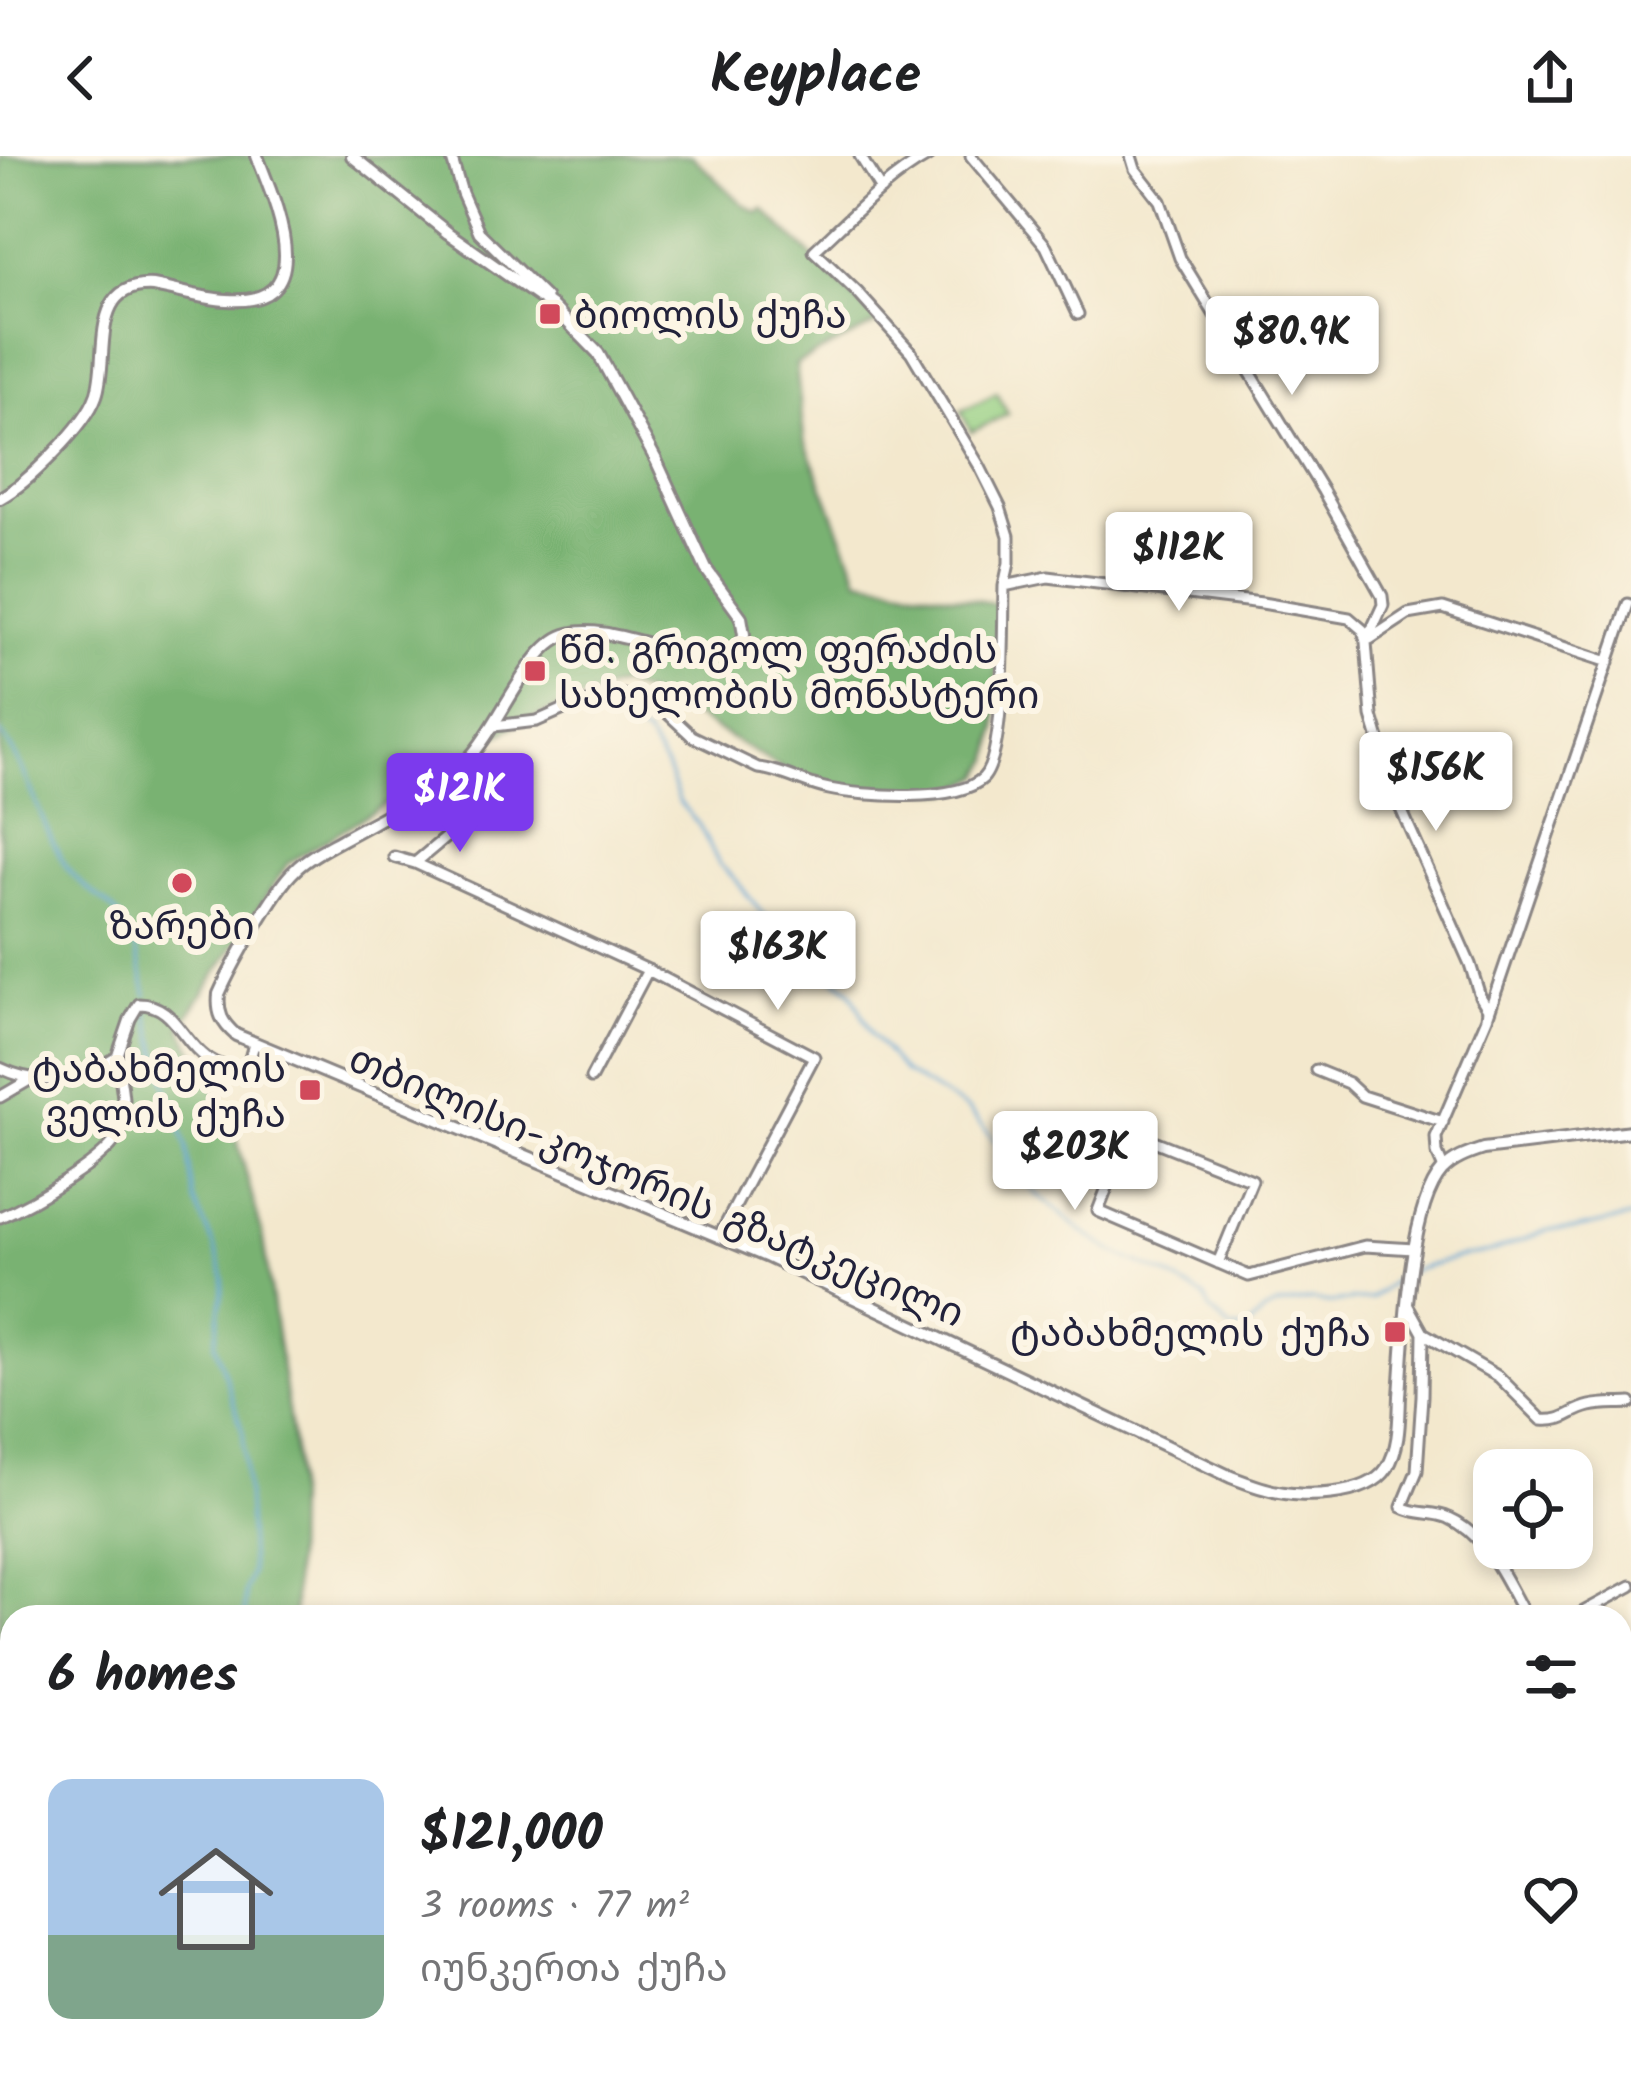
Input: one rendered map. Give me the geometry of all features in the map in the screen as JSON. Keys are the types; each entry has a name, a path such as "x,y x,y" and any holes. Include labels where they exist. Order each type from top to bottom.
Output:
{"main road":[{"path":"0,498 32,475 87,416 100,384 104,326 121,293 141,285 225,301 244,300 270,290 280,278 286,259 284,231 257,156"},
{"path":"254,1044 225,1026 219,1013 220,994 281,885 317,854 435,786 471,755 548,645 560,636 602,634 702,655 724,654 742,643 744,634 741,617 706,569 656,460 598,352 553,307 448,233 352,156"},
{"name":"თბილისი-კოჯორის გზატკეცილი","path":"254,1044 768,1257 1269,1491 1300,1494 1358,1488 1383,1474 1391,1462 1414,1249 1432,1188 1444,1169"},
{"path":"1444,1169 1462,1156 1483,1150 1631,1130"}],"street":[{"path":"452,156 478,232 553,307"},
{"path":"860,156 881,190"},
{"path":"494,726 537,721 572,706 623,695 664,709 692,736 758,768 833,790 951,794 984,777 993,760 998,727 1009,563 1009,536 1000,507 911,352 814,251 911,165 928,156"},
{"path":"971,156 1046,246 1078,314"},
{"path":"1131,156 1160,202 1180,258 1382,596 1383,605 1366,642"},
{"path":"1004,586 1048,577 1262,603 1349,618 1363,630 1372,716 1397,800 1470,964 1488,1009 1487,1018"},
{"path":"1444,1169 1436,1137 1487,1018 1628,604"},
{"path":"1366,642 1408,614 1443,608 1609,662"},
{"path":"416,863 476,812"},
{"path":"394,857 647,970 814,1057 719,1238"},
{"path":"591,1078 647,970"},
{"path":"0,1217 104,1154 119,1137 124,1115 117,1057 139,1004 150,1004 166,1014 195,1051 210,1062 247,1069 254,1044"},
{"path":"0,1068 45,1082 72,1078 117,1057"},
{"path":"1316,1070 1348,1083 1362,1096 1443,1122"},
{"path":"0,1097 31,1079"},
{"path":"1218,1263 1252,1180 1130,1132 1098,1211 1218,1263 1249,1276 1365,1246 1414,1249"},
{"path":"1407,1304 1423,1333 1420,1449 1417,1471 1402,1507 1449,1518 1478,1538 1519,1605"},
{"path":"1423,1333 1499,1377 1542,1420 1562,1420 1583,1407 1631,1403"},
{"path":"1599,1605 1631,1586"}],"green space":[{"path":"0,156 692,156 743,204 758,213 763,209 880,322 796,364 804,439 859,579 997,604 997,727 991,759 982,776 951,792 833,788 798,778 676,706 621,684 521,722 288,863 181,1027 233,1124 262,1234 295,1458 294,1605 0,1605"},
{"path":"997,393 1008,414 971,432 961,411"}],"waterway":[{"path":"603,711 646,735 680,803 699,825 719,864 792,947 850,990 872,1034 904,1072 968,1110 1020,1169 1033,1191 1087,1235 1205,1298 1210,1310 1231,1329 1247,1329 1277,1306 1371,1299 1402,1274 1494,1251 1548,1230 1631,1217"},
{"path":"0,732 20,764 66,866 124,923 147,996"},
{"path":"147,1010 187,1148 194,1200 224,1279 215,1343 243,1433 251,1573 245,1605"}],"place":[{"name":"ბიოლის ქუჩა","path":"550,314"},
{"name":"წმ. გრიგოლ ფერაძის სახელობის მონასტერი","path":"535,671"},
{"name":"ზარები","path":"182,883"},
{"name":"ტაბახმელის ველის ქუჩა","path":"310,1090"},
{"name":"ტაბახმელის ქუჩა","path":"1395,1332"}]}
